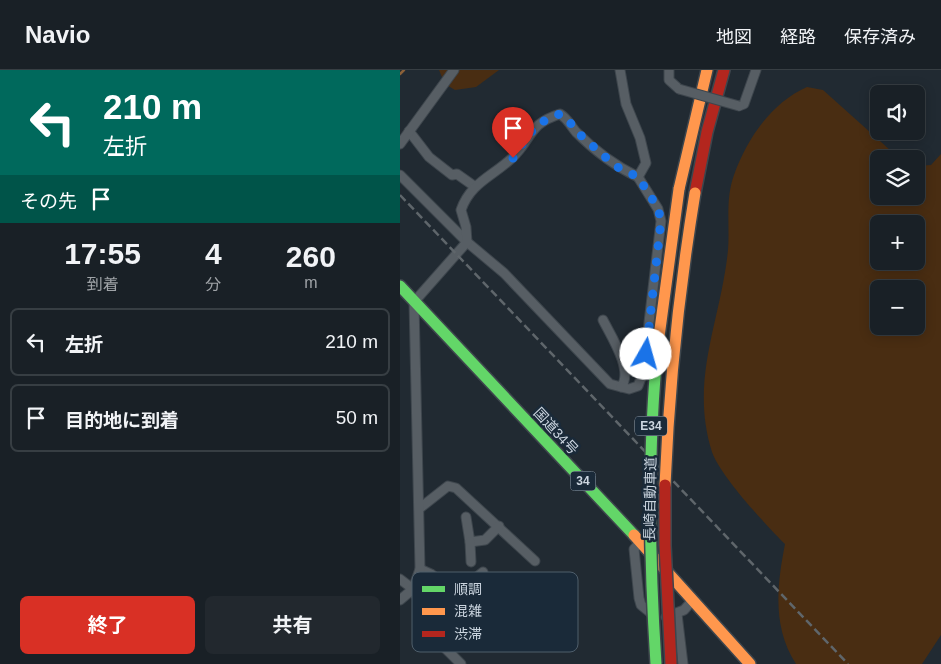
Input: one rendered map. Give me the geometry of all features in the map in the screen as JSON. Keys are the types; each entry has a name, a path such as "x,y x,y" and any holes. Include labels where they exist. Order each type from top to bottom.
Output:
{"highway":[{"name":"長崎自動車道","path":"656,664 650,591 648,488 653,384 661,303 679,190 707,70"},
{"name":"長崎自動車道","path":"672,664 665,590 664,488 668,394 676,305 694,193 724,70"},
{"name":"国道34号","path":"400,286 640,542 750,664"}],"street":[{"path":"400,144 454,70"},
{"path":"620,70 626,104 640,138 646,163 638,177"},
{"path":"669,70 669,80 679,89 739,106 744,104 756,70"},
{"path":"400,174 467,242 504,273 610,384 629,389 638,386 644,373 661,221 658,208 638,177 619,168 604,156 576,131 567,118 560,114 547,118 534,127 513,158 474,186 461,210 466,227 467,242 414,302 420,508 419,572"},
{"path":"409,131 429,156 452,175 457,174 474,186"},
{"path":"603,320 625,367 624,382 621,387"},
{"path":"420,508 448,486 456,488 535,561"},
{"path":"466,517 471,562"},
{"path":"470,542 485,540 499,526"},
{"path":"640,542 634,549 641,605 646,611 658,618 677,614 692,601"},
{"path":"420,569 426,572"},
{"path":"400,579 412,588"},
{"path":"400,600 412,590"},
{"path":"677,614 683,664"},
{"path":"449,652 461,664"}],"shaded area":[{"path":"439,70 499,70 476,87 455,90 445,84"},
{"path":"807,87 823,90 870,132 870,140 879,140 890,150 870,150 870,205 925,205 925,165 931,165 941,154 941,635 922,664 796,664 788,650 783,635 778,606 785,544 755,513 734,487 724,474 712,452 706,425 705,375 728,250 731,184 739,162 753,136 782,102"}],"waterway":[{"path":"400,74 404,70"}],"railway":[{"path":"400,195 848,664"}],"traffic: fast":[{"path":"400,286 634,535"},
{"path":"656,664 650,504 652,424 658,344"}],"traffic: slow":[{"path":"679,189 707,70"},
{"path":"658,344 679,189"},
{"path":"665,485 676,339 695,193"},
{"path":"634,535 750,664"}],"traffic: jam":[{"path":"695,193 707,132 724,70"},
{"path":"665,485 665,545 671,664"}],"route":[{"path":"513,158 534,127 547,118 560,114 567,118 576,131 604,156 619,168 638,177 658,208 661,221 646,354"}]}
